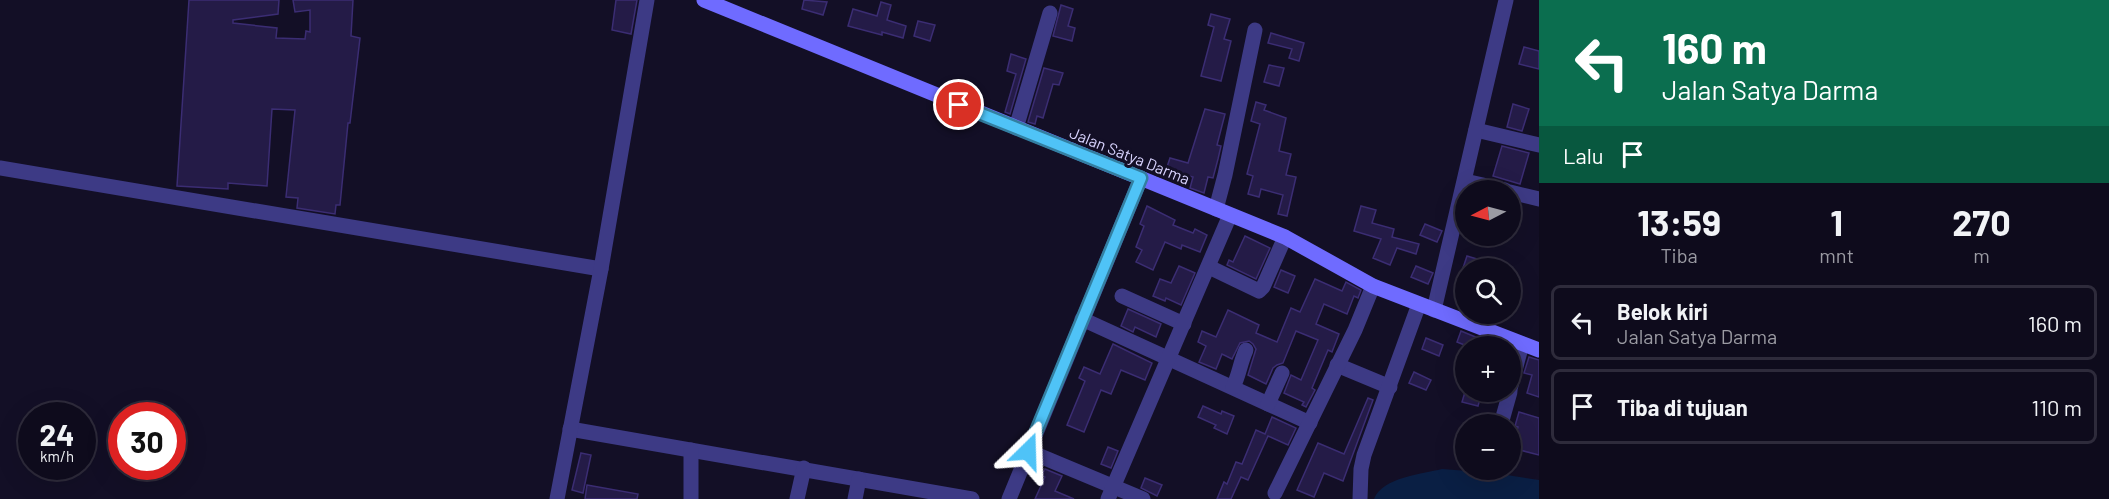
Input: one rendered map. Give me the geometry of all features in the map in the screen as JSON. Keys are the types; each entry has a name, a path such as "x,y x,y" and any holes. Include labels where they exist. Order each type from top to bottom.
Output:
{"main road":[{"name":"Jalan Satya Darma","path":"704,0 1285,237 1373,286 1539,350"}],"street":[{"path":"557,499 601,269 647,0"},
{"path":"1465,180 1506,0"},
{"path":"1016,128 1050,13"},
{"path":"1111,493 1209,267 1223,212 1225,175 1256,30"},
{"path":"1476,130 1539,145"},
{"path":"0,168 601,269"},
{"path":"1009,499 1141,178"},
{"path":"1521,195 1539,199"},
{"path":"1434,310 1455,223"},
{"path":"1209,267 1259,291 1263,287 1285,237"},
{"path":"1275,493 1355,330 1373,286"},
{"path":"1122,296 1184,324"},
{"path":"1360,492 1364,454 1419,304"},
{"path":"1082,319 1310,423"},
{"path":"1233,387 1246,350"},
{"path":"1337,365 1390,387"},
{"path":"1269,404 1282,373"},
{"path":"570,429 972,499"},
{"path":"691,450 691,499"},
{"path":"1028,451 1111,493 1143,499"},
{"path":"797,499 804,468"},
{"path":"855,499 859,479"}],"water":[{"path":"1442,469 1455,470 1455,480 1521,480 1521,477 1539,480 1539,499 1374,499 1379,492 1394,481"}],"building":[{"path":"189,0 279,0 278,14 233,20 233,23 277,28 276,38 305,39 306,31 310,32 310,10 295,12 293,0 353,0 351,36 360,38 350,123 348,123 340,205 336,205 335,214 297,208 298,198 286,197 295,110 272,109 267,186 228,183 228,189 177,186"},
{"path":"616,0 637,0 631,34 612,30"},
{"path":"804,0 827,2 823,15 802,9"},
{"path":"881,2 891,5 887,20 906,26 903,38 848,26 853,9 877,16"},
{"path":"1061,5 1073,9 1068,26 1075,28 1072,41 1053,36"},
{"path":"1211,14 1230,19 1224,39 1231,41 1221,81 1201,76 1214,27 1208,25"},
{"path":"918,21 935,25 930,41 914,36"},
{"path":"1271,33 1304,43 1299,61 1289,58 1292,49 1268,43"},
{"path":"1524,47 1539,51 1539,69 1519,64"},
{"path":"1011,54 1026,59 1010,114 1005,112 1016,74 1007,71"},
{"path":"1269,65 1284,68 1279,86 1264,82"},
{"path":"1044,68 1063,73 1059,85 1053,84 1043,118 1037,116 1035,124 1028,122"},
{"path":"1256,102 1266,105 1264,110 1286,118 1279,151 1291,154 1286,175 1296,177 1287,216 1278,214 1283,195 1261,189 1259,197 1248,194 1253,176 1247,174 1260,124 1251,121"},
{"path":"1513,104 1529,109 1522,131 1507,127"},
{"path":"1205,109 1225,114 1217,145 1221,146 1213,178 1208,177 1204,193 1190,188 1193,177 1166,170 1170,158 1188,163"},
{"path":"1502,146 1529,153 1521,181 1493,176"},
{"path":"1147,206 1175,220 1173,225 1193,233 1195,229 1207,235 1200,252 1182,245 1181,249 1165,242 1153,270 1136,262 1142,250 1136,247 1144,226 1140,224"},
{"path":"1361,206 1376,210 1372,223 1394,229 1392,237 1419,244 1416,254 1397,248 1390,265 1373,258 1381,239 1354,231"},
{"path":"1425,224 1442,231 1437,242 1420,235"},
{"path":"1245,236 1270,248 1256,279 1227,265 1229,260 1233,262"},
{"path":"1179,266 1195,273 1181,305 1166,298 1165,301 1153,296 1160,279 1171,283"},
{"path":"1416,266 1433,273 1428,284 1411,277"},
{"path":"1281,270 1295,276 1288,293 1274,287"},
{"path":"1315,279 1342,291 1346,282 1361,290 1358,298 1354,296 1347,314 1324,304 1316,324 1339,334 1332,352 1328,350 1312,388 1315,390 1306,407 1302,405 1304,402 1284,393 1291,375 1301,380 1318,340 1296,331 1283,363 1273,368 1266,384 1248,375 1256,349 1249,341 1240,343 1232,359 1222,354 1216,369 1199,362 1206,346 1198,342 1202,331 1216,337 1228,310 1259,325 1256,333 1277,342 1291,308 1300,312"},
{"path":"1128,309 1161,324 1156,337 1135,327 1133,332 1121,326"},
{"path":"1461,331 1473,336 1459,336"},
{"path":"1426,338 1443,345 1439,356 1422,349"},
{"path":"1113,344 1152,363 1145,380 1121,370 1111,394 1101,390 1084,432 1067,425 1085,381 1079,378 1084,367 1100,374"},
{"path":"1529,357 1539,360 1539,397 1527,393 1532,375 1524,373"},
{"path":"1414,372 1431,380 1426,390 1409,383"},
{"path":"1368,398 1373,400 1343,481 1324,473 1314,497 1297,490 1318,443 1344,454"},
{"path":"1462,402 1479,402 1478,406"},
{"path":"1203,406 1221,414 1222,411 1234,416 1227,434 1214,428 1216,425 1198,417"},
{"path":"1519,412 1539,418 1539,455 1521,450 1521,414 1518,414"},
{"path":"1272,417 1296,428 1288,445 1268,436 1248,480 1241,477 1231,499 1217,499 1224,482 1227,484 1236,462 1242,464 1256,430 1265,434"},
{"path":"1108,447 1118,451 1111,468 1101,464"},
{"path":"581,453 591,455 583,493 572,490"},
{"path":"1045,469 1062,476 1055,491 1074,499 1035,499 1045,477 1042,475"},
{"path":"1145,478 1162,485 1157,496 1141,488"},
{"path":"587,485 638,494 637,499 585,499"}],"route":[{"path":"959,105 1141,178 1028,451"}]}
